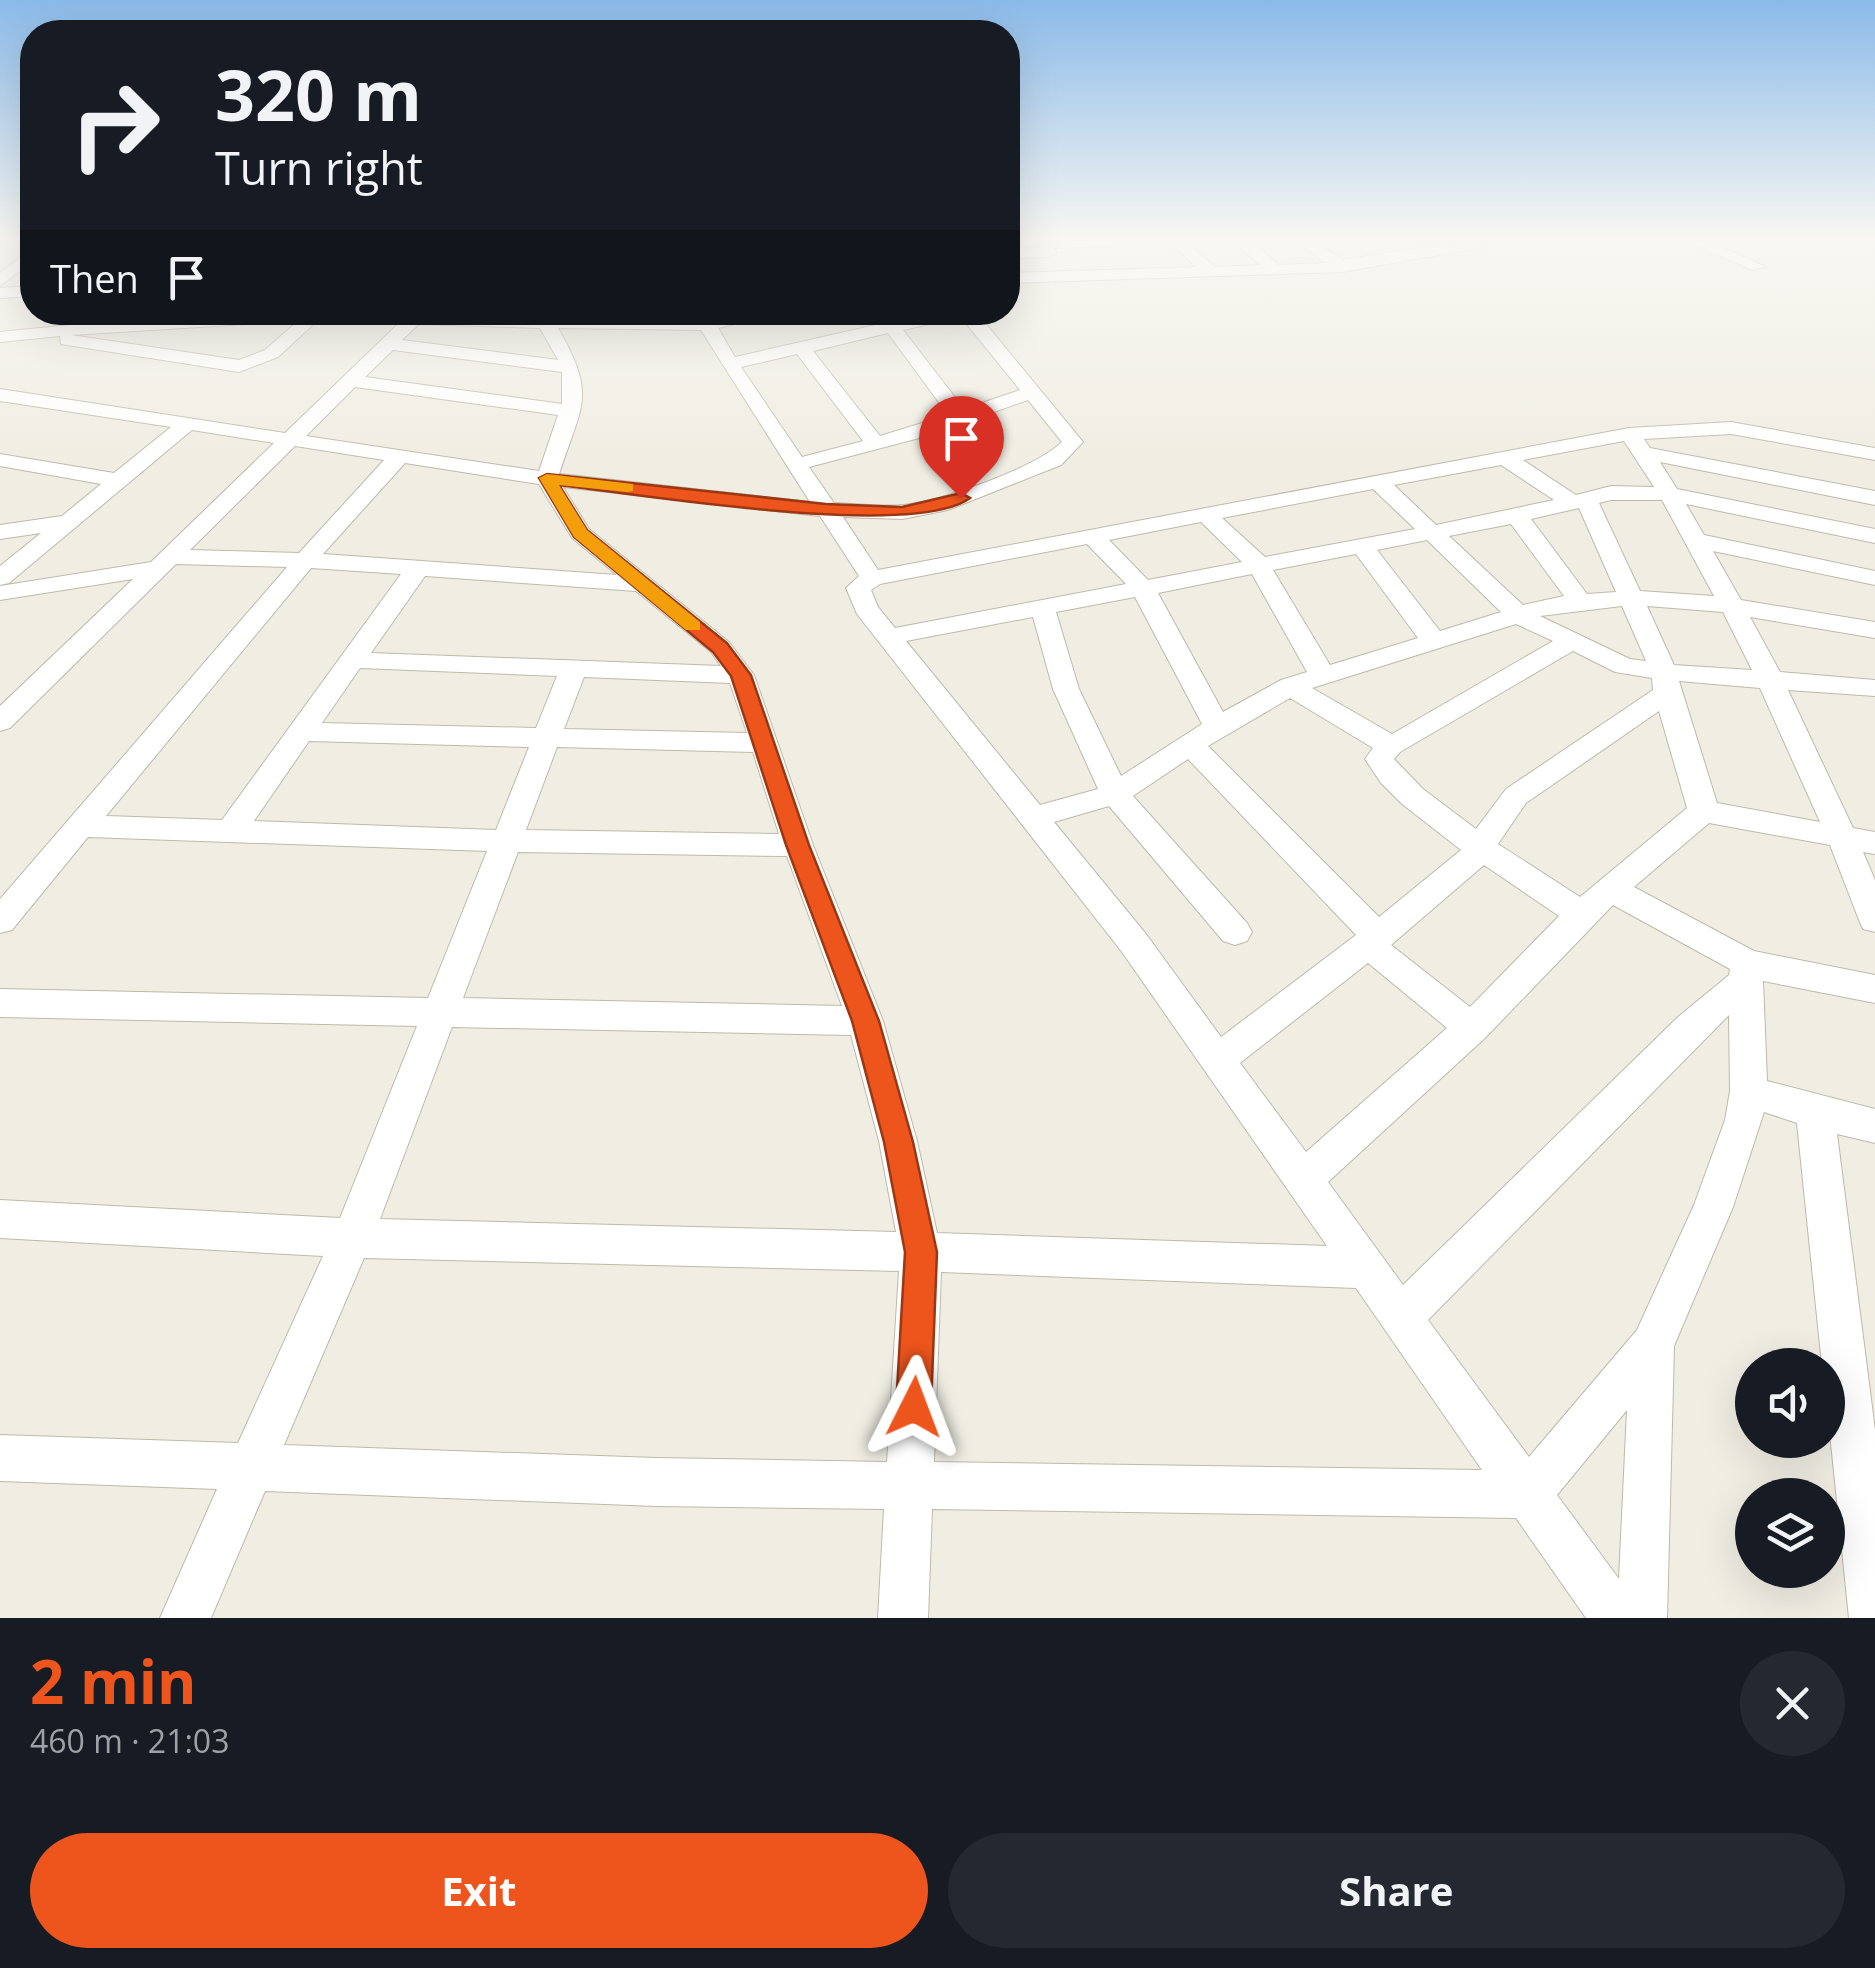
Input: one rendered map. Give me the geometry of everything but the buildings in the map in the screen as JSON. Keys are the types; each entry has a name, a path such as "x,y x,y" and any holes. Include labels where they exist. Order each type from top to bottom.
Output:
{"street":[{"path":"0,337 131,325"},
{"path":"28,334 240,366 274,353 303,325"},
{"path":"0,722 408,325"},
{"path":"548,325 570,367 575,396 547,478 572,524 720,648 741,675 798,845 865,1021 898,1142 921,1252 903,1618"},
{"path":"710,325 730,364 872,578"},
{"path":"730,364 901,325"},
{"path":"0,395 547,478 826,510 902,512 940,506 1054,461 1073,442 977,325"},
{"path":"892,327 961,419"},
{"path":"389,344 570,367"},
{"path":"802,349 876,444"},
{"path":"350,381 570,411"},
{"path":"798,464 961,419 1032,392"},
{"path":"0,578 186,426"},
{"path":"1616,1618 1219,1059 1134,944 888,637 860,600 858,588 872,578 1377,481 1505,458 1637,444 1731,428 1875,454"},
{"path":"1637,444 1732,604 1859,841 1875,920"},
{"path":"1637,444 1875,498"},
{"path":"0,920 305,560 398,458"},
{"path":"1505,458 1579,500 1630,598 1665,683 1694,766 1702,812"},
{"path":"0,460 120,480"},
{"path":"1377,481 1520,616 1624,666 1665,683 1769,678 1871,694"},
{"path":"888,637 1625,492 1668,494 1875,536"},
{"path":"1206,515 1258,564 1322,674"},
{"path":"1517,516 1580,600"},
{"path":"0,532 70,522"},
{"path":"1092,536 1142,588 1218,726"},
{"path":"1695,540 1875,578"},
{"path":"1362,544 1434,641"},
{"path":"0,593 162,562 305,560 640,584"},
{"path":"232,830 418,568"},
{"path":"1032,818 1115,794 1218,726 1290,686 1554,604 1630,598 1732,604 1875,630"},
{"path":"1042,606 1066,689 1115,794 1236,932"},
{"path":"1572,641 1401,742 1391,744 1379,759 1392,779 1480,848 1581,914"},
{"path":"352,660 741,675"},
{"path":"186,1618 352,1238 573,670"},
{"path":"1219,1059 1373,941 1480,848 1516,796 1665,683"},
{"path":"1290,686 1391,744"},
{"path":"301,732 763,744"},
{"path":"1191,745 1373,941 1472,1028"},
{"path":"1304,1178 1472,1028 1581,914 1702,812 1859,841"},
{"path":"83,826 798,845"},
{"path":"1612,890 1746,972 1875,989"},
{"path":"1528,1494 1652,1346 1714,1207 1744,1120 1749,1091 1746,972"},
{"path":"1402,1316 1746,972"},
{"path":"0,1003 865,1021"},
{"path":"1749,1091 1816,1113 1875,1126"},
{"path":"1816,1113 1873,1602"},
{"path":"0,1219 352,1238 1368,1268"},
{"path":"1642,1618 1652,1346"},
{"path":"0,1458 656,1482 1528,1494"}],"slow traffic":[{"path":"627,488 547,478 580,533 693,626"}],"route":[{"path":"914,1407 921,1252 898,1142 865,1021 798,845 741,675 720,648 580,533 547,478 826,510 902,512 961,498"}]}
